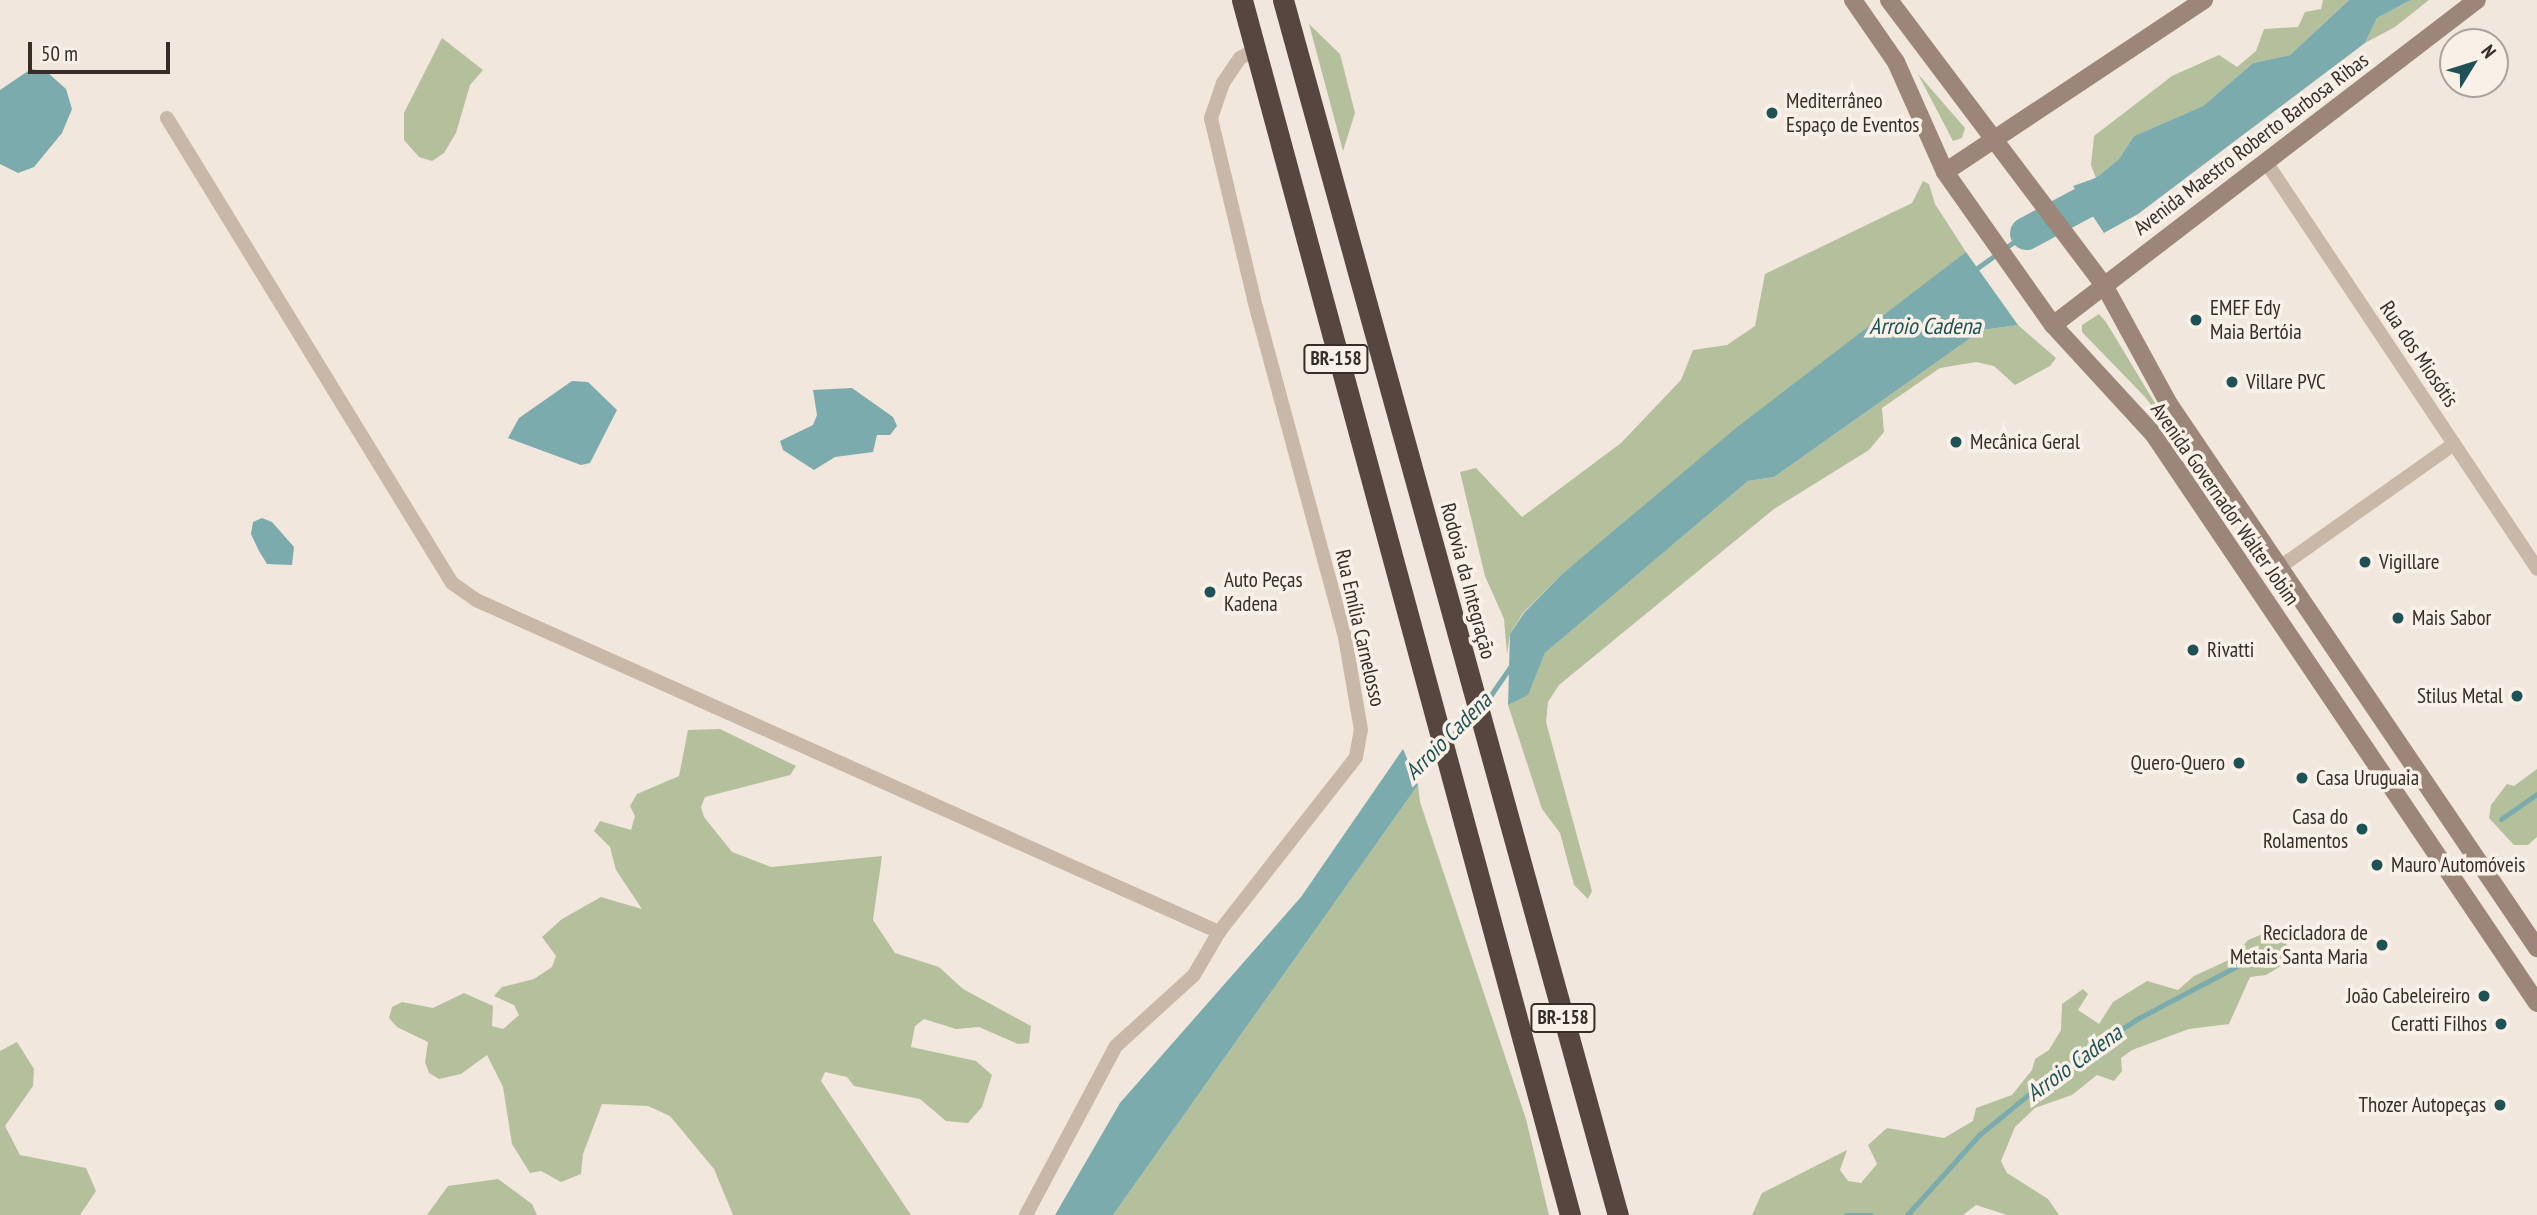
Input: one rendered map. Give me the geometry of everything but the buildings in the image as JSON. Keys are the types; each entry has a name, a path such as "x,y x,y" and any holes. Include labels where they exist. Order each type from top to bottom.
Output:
{"highway":[{"name":"BR-158","path":"1228,0 1251,44 1570,1215"},
{"path":"1242,0 1251,44"},
{"name":"Rodovia da Integração","path":"1283,0 1618,1215"}],"main road":[{"name":"Avenida Governador Walter Jobim","path":"1853,0 1896,62 1945,172 2053,325 2154,435 2537,1003"},
{"name":"Avenida Governador Walter Jobim","path":"1889,0 1944,78 1995,135 2104,285 2169,404 2537,948"},
{"path":"1945,172 1995,135 2204,0"},
{"name":"Avenida Maestro Roberto Barbosa Ribas","path":"2053,325 2477,0"}],"street":[{"name":"Rua Emília Carnelosso","path":"1026,1215 1116,1045 1194,975 1219,932 1356,757 1361,730 1345,637 1254,299 1211,118 1223,83 1251,44"},
{"path":"167,118 453,583 476,600 1219,932"},
{"name":"Rua dos Miosótis","path":"2266,162 2537,569"},
{"path":"2280,567 2454,444"}],"green space":[{"path":"2323,0 2349,0 2290,55 2253,63 2203,106 2134,136 2119,159 2096,178 2091,165 2094,136 2172,76 2219,55 2237,67 2256,51 2264,29 2298,27 2305,12 2321,9"},
{"path":"2411,0 2429,0 2395,27 2365,43 2377,18"},
{"path":"1309,24 1340,54 1355,113 1343,151"},
{"path":"442,38 483,70 470,85 456,133 444,153 432,161 419,157 404,140 404,113"},
{"path":"1918,74 1965,128 1962,138 1953,141"},
{"path":"1923,181 1929,184 1935,204 1966,252 1561,575 1523,613 1510,634 1507,654 1504,619 1485,576 1460,472 1476,468 1522,517 1621,443 1681,380 1693,350 1727,345 1755,326 1765,274 1912,203"},
{"path":"2099,314 2176,438 2145,397 2082,332 2082,325"},
{"path":"2018,325 2056,358 2050,366 2015,385 1994,366 1976,362 1940,368 1882,408 1884,432 1869,450 1774,509 1559,685 1548,702 1546,722 1592,891 1588,899 1574,885 1560,833 1542,809 1508,705 1528,694 1545,653 1748,481 1774,477 1982,330"},
{"path":"720,729 796,766 790,775 705,797 701,807 704,817 732,852 771,867 882,856 873,920 895,953 939,967 963,989 1031,1026 1029,1043 1018,1044 979,1027 956,1029 924,1019 915,1026 911,1047 976,1061 992,1075 982,1107 968,1123 946,1121 920,1099 854,1086 847,1077 825,1072 821,1081 911,1215 733,1215 714,1169 670,1116 648,1106 602,1104 583,1154 581,1174 561,1182 541,1171 530,1173 512,1144 503,1087 487,1055 461,1074 439,1079 429,1073 425,1062 428,1042 397,1027 389,1018 392,1007 402,1002 433,1008 464,993 493,1006 492,1026 503,1029 519,1015 514,1005 494,996 502,987 534,979 552,967 556,956 542,937 562,919 601,897 642,909 616,870 610,847 594,831 600,821 631,830 635,816 630,806 637,794 679,776 688,730"},
{"path":"2537,769 2537,837 2528,845 2514,845 2489,818 2491,805 2507,784 2514,786"},
{"path":"1418,785 1420,802 1526,1119 1549,1215 1113,1215"},
{"path":"2268,932 2281,937 2296,957 2266,975 2250,977 2229,1024 2189,1029 2132,1050 2121,1058 2122,1071 2114,1081 2097,1075 2072,1095 2035,1108 2015,1127 2001,1161 2007,1173 2048,1199 2059,1215 2007,1215 1976,1205 1963,1215 1752,1215 1762,1193 1847,1150 1840,1170 1848,1181 1861,1183 1877,1164 1868,1145 1887,1128 1944,1138 1973,1121 1976,1108 2012,1095 2032,1070 2035,1059 2049,1050 2061,1030 2062,1004 2083,989 2088,994 2078,1010 2099,1024 2113,1002 2147,981 2178,990 2194,976 2233,958 2248,940"},
{"path":"17,1042 34,1069 33,1086 5,1126 20,1155 86,1168 96,1191 80,1215 0,1215 0,1051"},
{"path":"498,1179 532,1204 537,1215 427,1215 448,1186"}],"water":[{"path":"2349,0 2411,0 2377,18 2365,43 2138,214 2104,233 2073,186 2096,178 2119,159 2134,136 2203,106 2253,63 2290,55"},
{"path":"31,69 47,72 66,89 72,109 62,133 34,167 18,173 0,164 0,90"},
{"name":"Arroio Cadena","path":"1966,252 2018,325 1982,330 1774,477 1748,481 1545,653 1528,695 1508,705 1510,634 1524,613 1561,575 1736,428"},
{"path":"572,381 588,382 617,410 590,463 581,465 508,438 519,418"},
{"path":"852,388 893,417 897,426 890,435 877,435 873,452 835,457 814,470 783,450 780,441 813,425 817,415 813,390"},
{"path":"262,518 272,522 294,547 292,565 267,564 251,534 253,522"},
{"name":"Arroio Cadena","path":"1403,749 1418,785 1113,1215 1055,1215 1120,1103 1301,897"}],"waterway":[{"name":"Arroio Cadena","path":"2026,233 2123,181"},
{"name":"Arroio Cadena","path":"1973,271 2026,233"},
{"name":"Arroio Cadena","path":"1484,705 1510,667"},
{"name":"Arroio Cadena","path":"1448,738 1475,715"},
{"name":"Arroio Cadena","path":"1409,773 1438,746"},
{"name":"Arroio Cadena","path":"2501,819 2537,794"},
{"name":"Arroio Cadena","path":"1907,1215 1979,1135 2056,1072 2137,1019 2269,949"},
{"name":"Arroio Cadena","path":"1846,1215 1871,1215"}],"place":[{"name":"Mediterrâneo Espaço de Eventos","path":"1772,113"},
{"name":"EMEF Edy Maia Bertóia","path":"2196,320"},
{"name":"Villare PVC","path":"2232,382"},
{"name":"Mecânica Geral","path":"1956,442"},
{"name":"Vigillare","path":"2365,562"},
{"name":"Auto Peças Kadena","path":"1210,592"},
{"name":"Mais Sabor","path":"2398,618"},
{"name":"Rivatti","path":"2193,650"},
{"name":"Stilus Metal","path":"2517,696"},
{"name":"Quero-Quero","path":"2239,763"},
{"name":"Casa Uruguaia","path":"2302,778"},
{"name":"Casa do Rolamentos","path":"2362,829"},
{"name":"Mauro Automóveis","path":"2377,865"},
{"name":"Recicladora de Metais Santa Maria","path":"2382,945"},
{"name":"João Cabeleireiro","path":"2484,996"},
{"name":"Ceratti Filhos","path":"2501,1024"},
{"name":"Thozer Autopeças","path":"2500,1105"}]}
